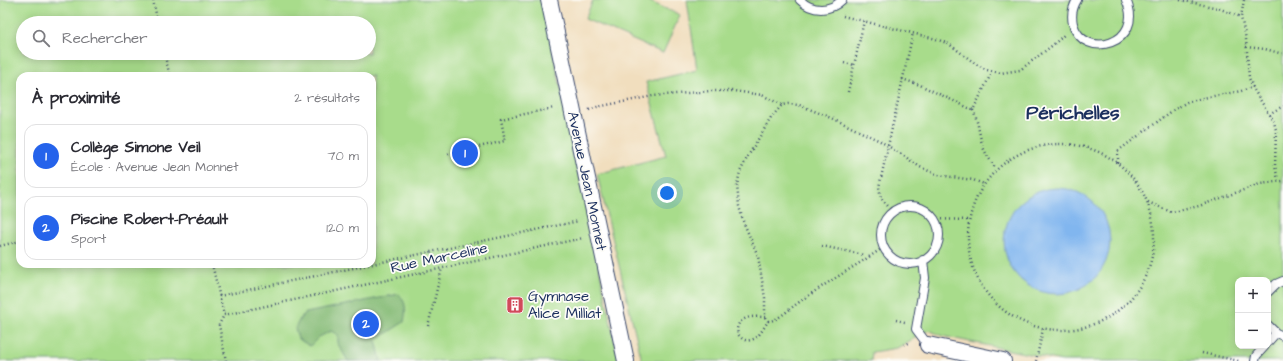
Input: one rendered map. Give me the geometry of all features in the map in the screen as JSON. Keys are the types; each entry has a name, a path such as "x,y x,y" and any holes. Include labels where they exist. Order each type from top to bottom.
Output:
{"street":[{"name":"Avenue Jean Monnet","path":"549,0 626,361"},
{"path":"928,345 1003,361"}],"lane":[{"path":"800,0 812,8 820,9 829,8 842,0"},
{"path":"1077,0 1072,11 1074,26 1083,39 1098,45 1114,42 1126,32 1130,15 1129,6 1126,0"},
{"path":"910,206 928,212 934,219 938,227 938,242 931,255 923,260 914,263 905,263 890,255 884,247 882,228 886,219 893,212 910,206"},
{"path":"923,260 925,278 916,329 928,345"},
{"path":"1271,289 1276,284 1283,281"},
{"path":"1271,327 1279,334"},
{"path":"1255,361 1256,356 1262,349"}],"path":[{"path":"152,0 156,16"},
{"path":"1180,0 1218,8 1242,17"},
{"path":"1244,0 1242,17 1249,78 1274,122 1276,130 1275,166 1278,180"},
{"path":"829,8 842,16 936,39 949,44 976,64 992,72 1001,73 1020,70 1053,45 1074,26"},
{"path":"848,92 864,21"},
{"path":"893,212 881,198 879,187 912,33"},
{"path":"1246,47 1270,50 1283,54"},
{"path":"166,60 169,72"},
{"path":"844,63 854,65"},
{"path":"973,110 992,72"},
{"path":"902,79 920,85 973,110 977,118 982,145 987,156 996,169"},
{"path":"1118,163 1118,151 1172,111 1187,102 1241,91 1253,86"},
{"path":"448,154 505,141 501,119 597,107 653,96 711,91 734,91 762,95 782,105 799,105 832,118 888,146 920,167 938,175 973,180 984,184"},
{"path":"768,321 766,317 765,298 758,256 743,221 739,206 737,185 740,172 748,156 771,118 782,105"},
{"path":"1269,114 1283,106"},
{"path":"1069,144 1095,150 1118,163 1136,180 1148,202 1154,230 1152,258 1142,285 1124,307 1100,323 1072,330 1043,329 1015,319 992,301 976,277 968,249 968,220 974,201 984,184 996,169 1018,154 1043,145 1069,144"},
{"path":"1148,202 1171,212 1178,212 1260,184 1278,180 1283,181"},
{"path":"376,264 596,218"},
{"path":"934,219 968,220"},
{"name":"Rue Marceline","path":"224,315 599,234"},
{"path":"0,246 16,243"},
{"path":"822,246 864,255"},
{"path":"766,317 747,318 738,325 736,329 737,334 741,339 746,340 751,340 758,336 768,321 771,321 783,314 816,290 860,264 884,247"},
{"path":"213,268 224,315 219,325 226,361"},
{"path":"219,296 354,268"},
{"path":"428,326 442,268"},
{"path":"1036,361 1043,329"},
{"path":"1202,353 1239,361"}],"green space":[{"path":"0,0 542,0 619,361 0,361"},
{"path":"593,0 646,0 680,15 663,53 585,19"},
{"path":"687,0 1283,0 1283,361 1062,361 942,336 929,330 897,348 872,352 871,361 642,361 597,174 666,156 646,82 697,70"},
{"path":"399,294 405,307 404,322 376,340 381,361 348,361 338,344 338,335 331,331 319,337 310,346 298,339 295,328 301,317 306,313"}],"water":[{"path":"1057,188 1077,192 1095,203 1106,221 1110,241 1106,261 1095,279 1077,290 1057,294 1037,290 1019,279 1008,261 1004,241 1008,221 1019,203 1037,192"}],"place":[{"name":"Collège Simone Veil","path":"465,153"},
{"name":"Gymnase Alice Milliat","path":"515,305"},
{"name":"Piscine Robert-Préault","path":"366,324"}],"district":[{"name":"Périchelles","path":"1073,113"}]}
